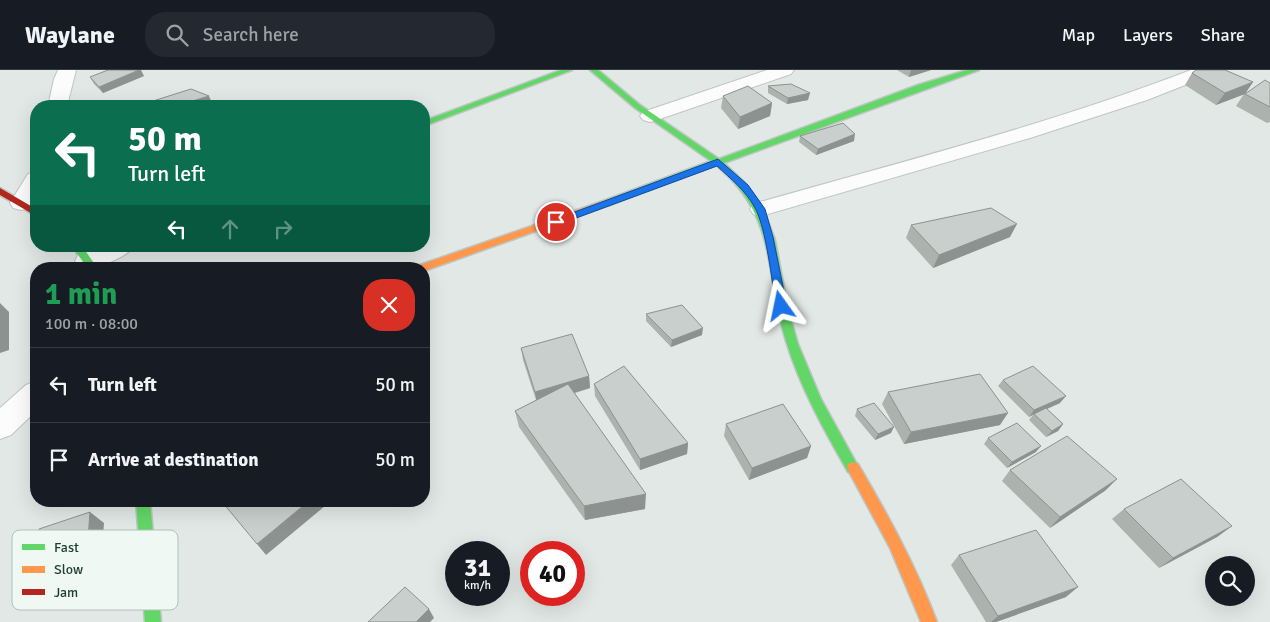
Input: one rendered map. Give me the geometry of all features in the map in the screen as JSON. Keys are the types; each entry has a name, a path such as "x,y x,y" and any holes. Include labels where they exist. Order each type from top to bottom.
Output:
{"street":[{"path":"58,100 63,79 68,70"},
{"path":"430,122 568,70"},
{"path":"594,70 625,98 718,162 744,187 761,209 781,306 801,367 831,434 902,557 929,622"},
{"path":"650,116 785,70"},
{"path":"430,265 556,222 920,87 975,70"},
{"path":"761,209 1023,134 1140,96 1207,70"},
{"path":"0,191 29,208"},
{"path":"86,259 105,252"},
{"path":"0,426 30,398"},
{"path":"143,507 145,530"}],"building":[{"path":"108,70 139,70 99,87 90,77"},
{"path":"1196,70 1225,70 1253,82 1225,93 1192,73"},
{"path":"1265,80 1270,83 1270,107 1245,94"},
{"path":"791,84 810,93 788,98 768,86"},
{"path":"748,86 772,103 740,117 723,96"},
{"path":"191,89 209,96 196,100 156,100"},
{"path":"843,123 855,134 818,149 800,136"},
{"path":"991,208 1017,224 939,255 911,225"},
{"path":"682,305 703,328 672,340 646,314"},
{"path":"572,334 589,376 535,392 521,348"},
{"path":"624,366 688,443 640,459 594,384"},
{"path":"1033,366 1066,396 1034,410 1003,380"},
{"path":"980,374 1008,413 911,432 888,392"},
{"path":"568,384 646,494 584,506 515,411"},
{"path":"874,403 894,427 878,434 857,409"},
{"path":"783,404 811,446 752,468 726,424"},
{"path":"1046,408 1063,424 1052,431 1034,414"},
{"path":"1017,423 1041,446 1012,462 988,438"},
{"path":"1067,436 1117,479 1060,517 1010,470"},
{"path":"1181,479 1232,526 1173,558 1124,509"},
{"path":"226,507 302,507 257,544"},
{"path":"90,512 89,530 39,529"},
{"path":"1036,530 1078,587 998,616 959,555"},
{"path":"405,587 429,609 416,622 368,622"}],"traffic: fast":[{"path":"430,122 568,70"},
{"path":"594,70 637,106 721,165 750,194 759,208 770,240 782,309 799,363 833,434 853,468"},
{"path":"609,202 921,87 975,70"},
{"path":"81,252 88,262"},
{"path":"143,507 145,530"},
{"path":"152,610 153,622"}],"traffic: slow":[{"path":"430,265 609,202"},
{"path":"853,468 895,543 929,622"}],"traffic: jam":[{"path":"0,191 30,209"}],"route":[{"path":"556,222 718,162 744,187 761,209 781,306"}]}
